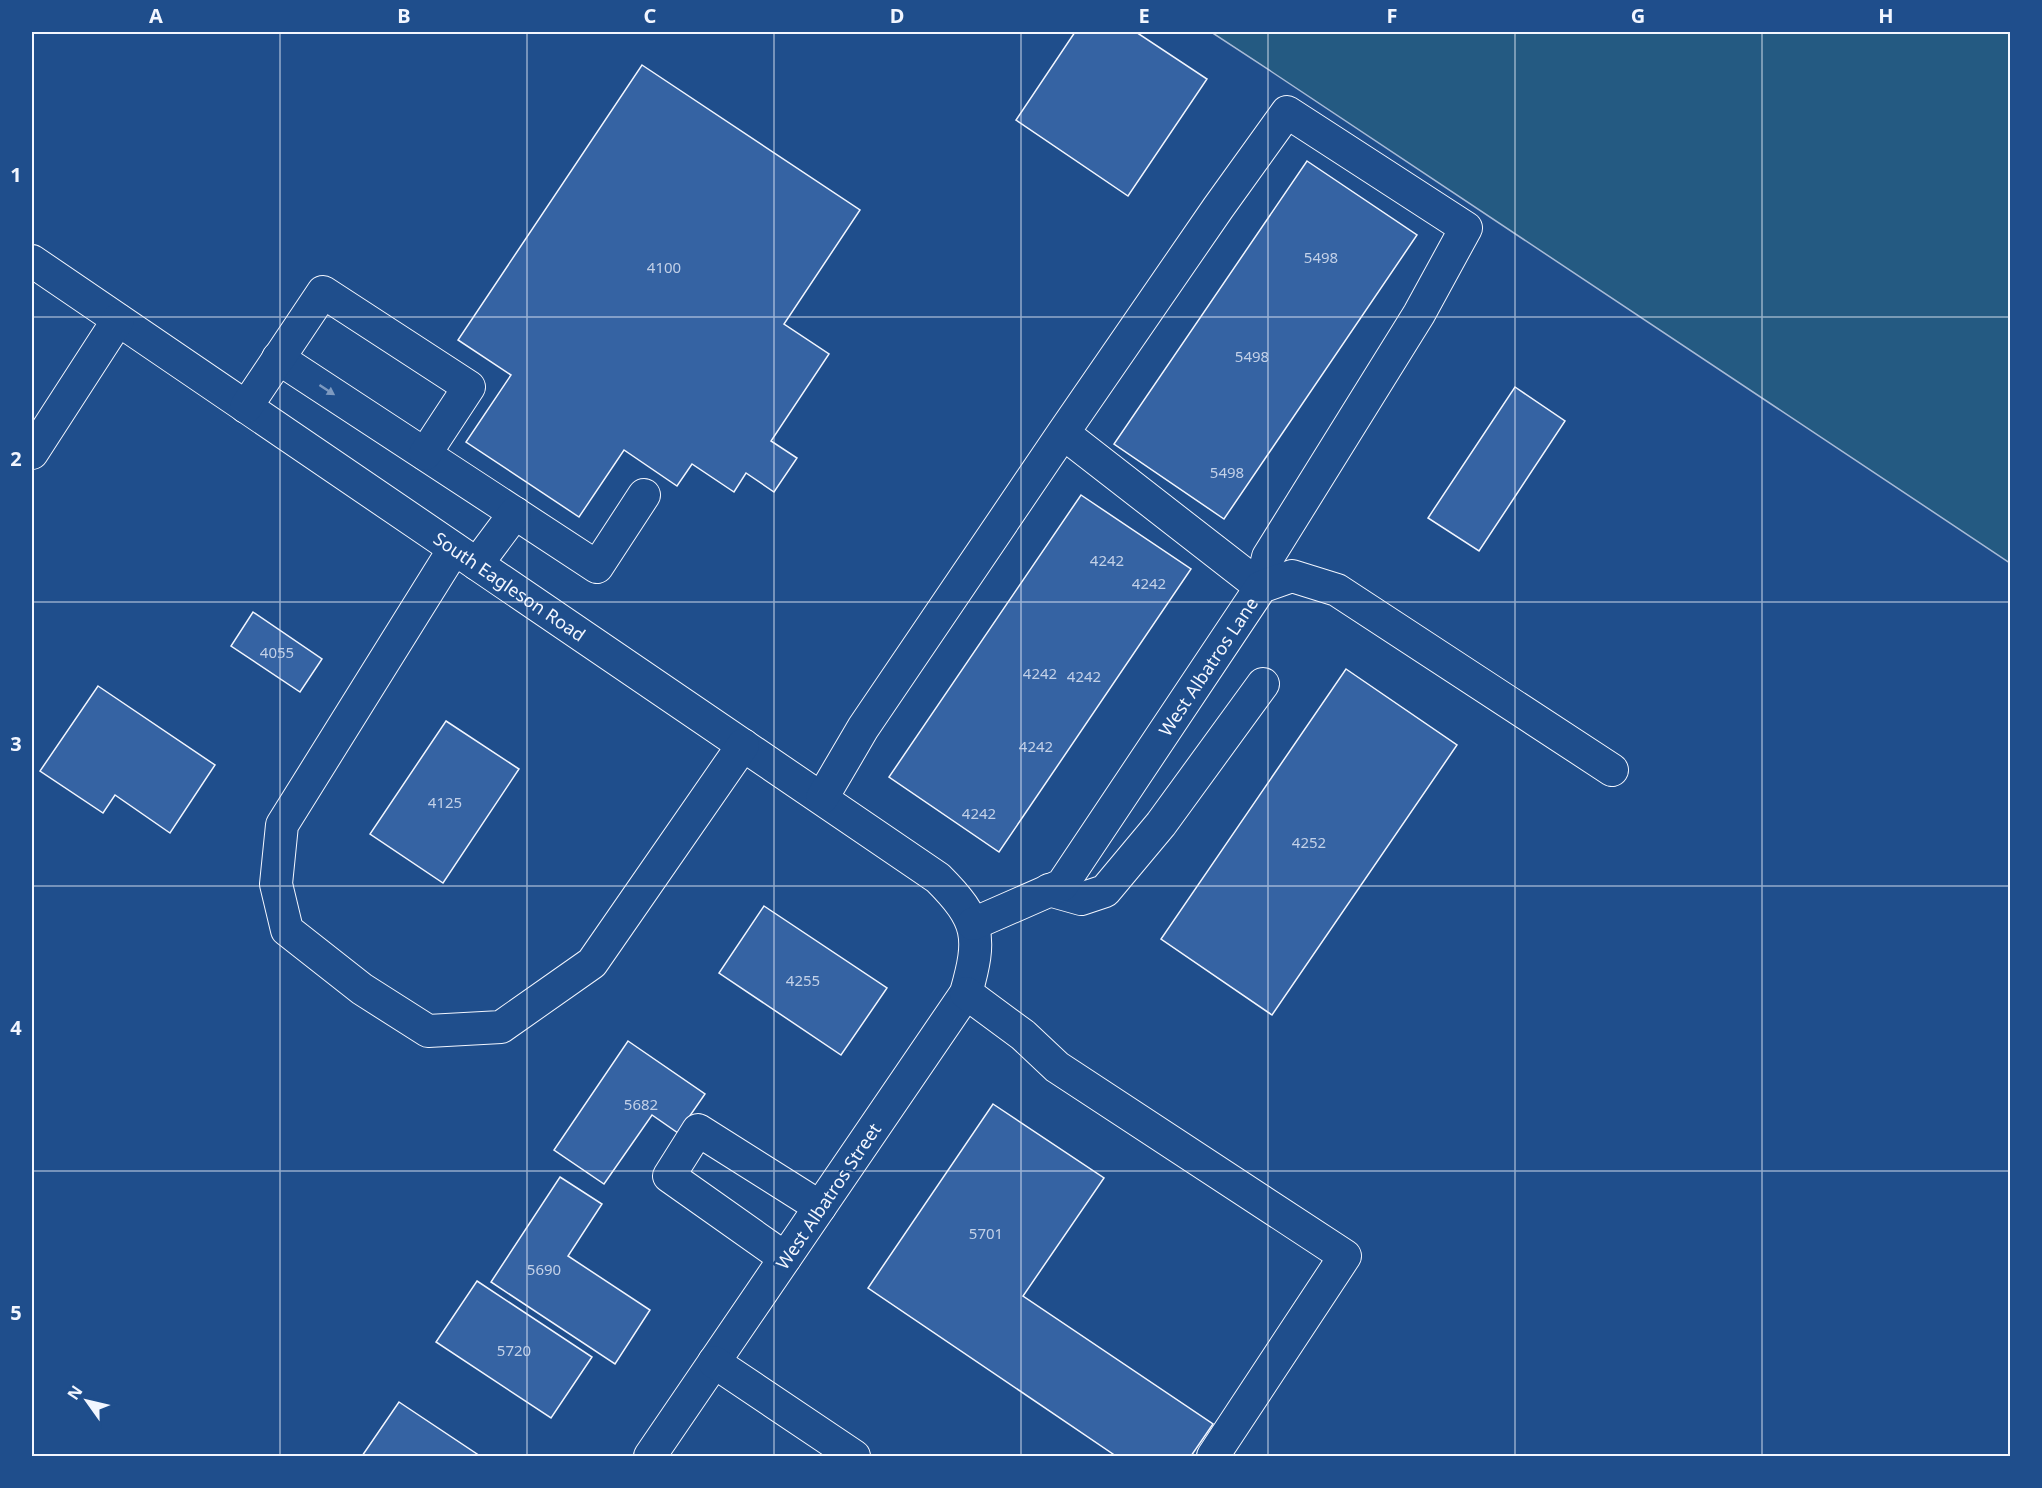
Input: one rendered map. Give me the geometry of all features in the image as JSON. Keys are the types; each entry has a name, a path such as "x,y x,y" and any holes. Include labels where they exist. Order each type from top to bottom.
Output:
{"street":[{"path":"822,798 863,728 1063,433 1287,112 1466,228 1419,314 1268,557 1262,587 1063,433"},
{"name":"South Eagleson Road","path":"32,261 938,878 959,899 973,924"},
{"path":"246,407 322,292 469,387 424,454"},
{"path":"32,453 42,415 118,320"},
{"path":"278,358 597,567 644,495"},
{"path":"515,513 466,557 282,825 276,884 286,930 362,989 428,1031 501,1027 592,963 743,745"},
{"name":"West Albatros Lane","path":"973,924 1062,885 1262,587 1292,576 1337,590 1612,770"},
{"path":"1049,890 1081,899 1105,891 1161,824 1263,684"},
{"name":"West Albatros Street","path":"650,1456 966,993 976,958 973,924"},
{"path":"966,993 1023,1035 1057,1067 1345,1256 1213,1456"},
{"path":"785,1258 669,1176 698,1130 820,1207"},
{"path":"714,1362 854,1456"}],"shaded area":[{"path":"1211,32 2010,32 2010,563 1272,72"}],"building":[{"path":"1075,32 1136,32 1207,79 1128,196 1016,120"},
{"path":"642,65 860,210 784,324 829,354 771,441 797,458 774,492 746,473 734,492 692,464 677,486 624,450 579,517 466,442 511,375 458,340"},
{"path":"1307,161 1417,235 1224,519 1114,444"},
{"path":"1515,387 1565,421 1479,551 1428,518"},
{"path":"1081,495 1191,569 999,852 889,777"},
{"path":"253,612 322,659 300,692 231,646"},
{"path":"1346,669 1457,745 1272,1015 1161,939"},
{"path":"98,686 215,765 170,833 115,795 103,813 40,771"},
{"path":"446,721 519,769 443,883 370,834"},
{"path":"764,906 887,988 841,1055 719,973"},
{"path":"628,1041 705,1094 678,1133 652,1115 604,1184 554,1150"},
{"path":"993,1104 1104,1178 1023,1296 1213,1424 1191,1456 1116,1456 868,1288"},
{"path":"560,1177 602,1204 568,1256 650,1310 615,1364 491,1282"},
{"path":"477,1281 592,1357 551,1418 436,1342"},
{"path":"399,1402 480,1456 362,1456"}]}
